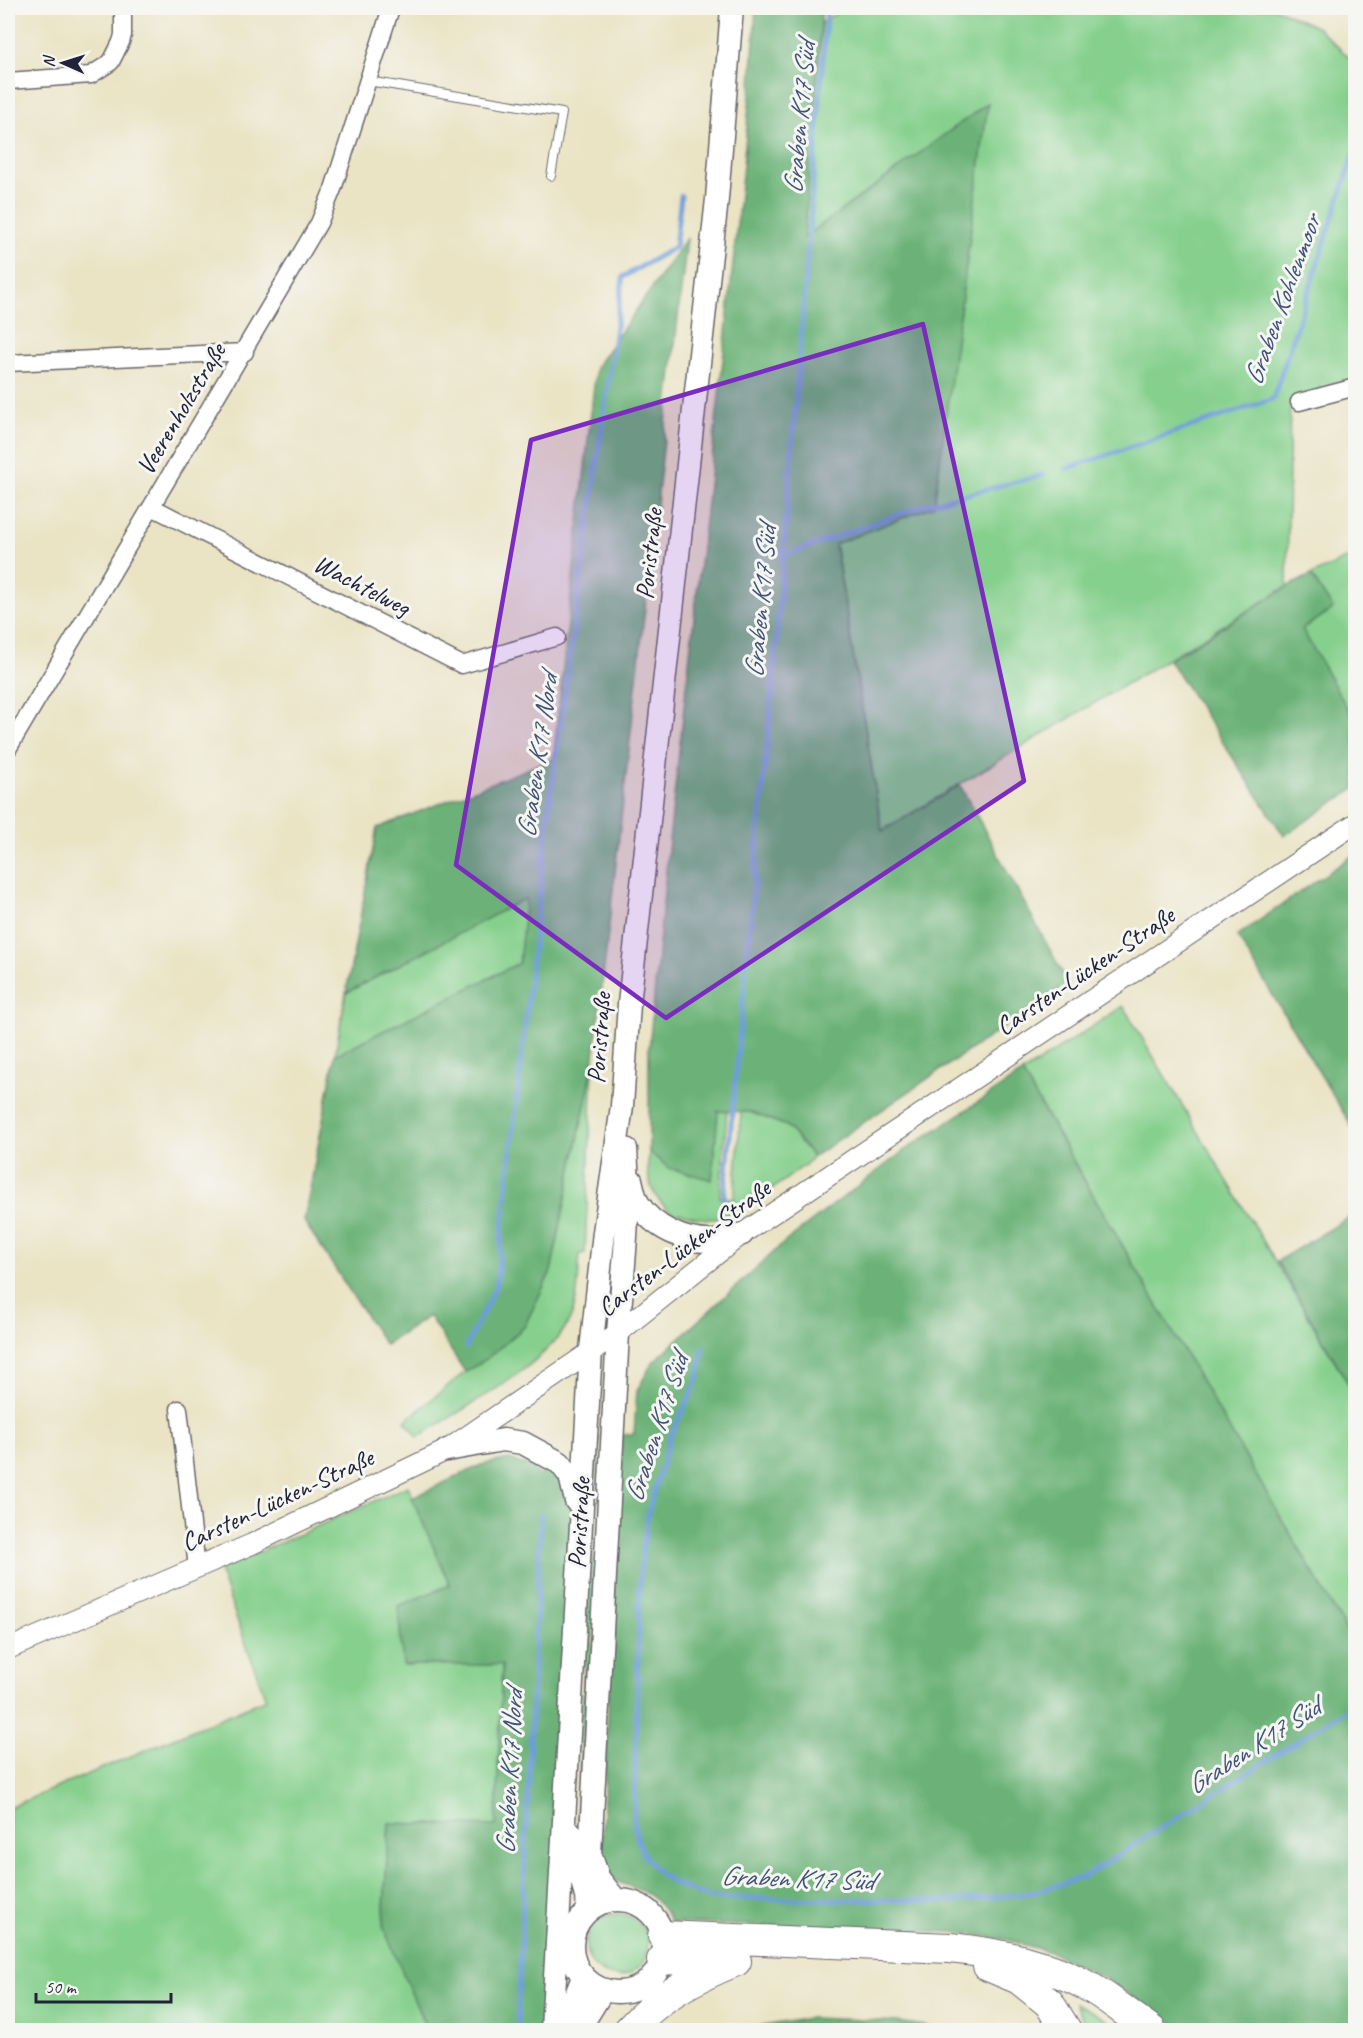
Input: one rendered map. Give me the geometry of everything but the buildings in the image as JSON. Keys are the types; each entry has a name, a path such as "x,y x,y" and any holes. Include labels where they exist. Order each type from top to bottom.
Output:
{"highway":[{"path":"662,1948 946,1960 988,1966 1019,1979 1049,2003 1066,2031"},
{"path":"662,1948 950,1948 983,1951 1016,1958 1090,1988 1151,2031"},
{"path":"629,2031 662,1998 690,1982 758,1952"}],"main road":[{"name":"Poristraße","path":"552,2031 591,1350 603,1240 622,1106 629,1004 717,199 732,8"},
{"name":"Poristraße","path":"616,1900 599,1879 590,1854 628,1170 622,1106"},
{"path":"628,1170 637,1201 646,1214 661,1228 693,1240 716,1241 742,1234"},
{"path":"447,1450 503,1440 523,1443 547,1455 560,1463 570,1476 581,1521"},
{"name":"Poristraße","path":"564,1798 576,1862 589,1909"},
{"path":"616,1900 629,1901 646,1910 658,1924 662,1948 655,1973 645,1983 632,1990 618,1993 592,1985 583,1977 574,1960 572,1942 578,1924 589,1909 602,1902 616,1900"},
{"path":"562,2031 583,1977"},
{"path":"581,2031 584,2021 603,1990"}],"street":[{"path":"8,81 91,75 111,62 121,42 123,8"},
{"name":"Veerenholzstraße","path":"8,749 319,224 333,189 391,8"},
{"path":"8,363 244,352"},
{"path":"1299,402 1356,387"},
{"name":"Wachtelweg","path":"152,507 462,664 557,637"},
{"name":"Carsten-Lücken-Straße","path":"8,1649 252,1544 447,1450 618,1333 742,1234 1356,823"},
{"path":"179,1409 197,1568"}],"lane":[{"path":"368,81 562,113 550,176"}],"highlighted area":[{"path":"923,324 1024,781 666,1018 456,865 531,440"}],"green space":[{"path":"756,8 822,8 804,238 988,103 934,506 835,544 882,831 960,785 1068,983 813,1157 787,1126 750,1112 718,1111 712,1180 669,1168 649,1152 649,1049 668,850 726,333 751,86"},
{"path":"845,8 1276,8 1318,28 1355,63 1355,383 1290,400 1287,587 882,831 835,543 987,104 803,238 822,22"},
{"path":"687,238 593,1066 551,1271 524,1327 485,1360 465,1372 429,1316 385,1345 304,1221 335,1055 519,963 526,898 346,993 377,828 553,759 596,367"},
{"path":"1355,555 1355,722 1302,629 1333,609 1311,575"},
{"path":"1311,575 1333,609 1302,629 1355,722 1355,788 1284,836 1169,660 1287,587"},
{"path":"1355,854 1355,1132 1237,936"},
{"path":"526,897 520,963 335,1055 346,993"},
{"path":"1123,1006 1355,1395 1355,1645 1022,1073"},
{"path":"593,1066 585,1253 580,1254 577,1290 571,1317 555,1341 520,1372 418,1437 405,1421 524,1327 551,1271"},
{"path":"1022,1073 1355,1645 1355,2030 1184,2030 1107,1980 1053,1953 1005,1939 952,1932 672,1923 652,1897 615,1880 610,1875 601,1854 622,1435 634,1434 637,1391 652,1363 786,1241 905,1150"},
{"path":"718,1111 727,1111 720,1197 734,1199 741,1112 750,1112 787,1126 813,1157 764,1195 731,1215 710,1219 679,1213 677,1216 668,1210 652,1189 648,1172 649,1152 669,1168"},
{"path":"1355,1214 1355,1395 1277,1261"},
{"path":"595,1437 599,1437 593,1550 593,1629 580,1843 578,1813"},
{"path":"509,1459 532,1468 541,1476 549,1464 566,1489 574,1519 546,2030 427,2030 383,1926 389,1823 496,1826 502,1665 403,1665 398,1606 450,1585 412,1498 481,1465"},
{"path":"408,1486 450,1585 502,1665 496,1826 389,1823 383,1926 427,2030 8,2030 8,1808 266,1699 219,1570"},
{"path":"617,1914 629,1916 639,1923 646,1933 648,1945 646,1957 639,1967 629,1974 617,1976 605,1974 595,1967 588,1957 586,1945 588,1933 595,1923 605,1916"},
{"path":"1075,2003 1099,2015 1122,2030 1088,2030"},
{"path":"811,2018 893,2022 942,2030 740,2030"}],"waterway":[{"name":"Graben K17 Süd","path":"724,1199 775,661 827,8"},
{"name":"Graben Kohlenmoor","path":"1066,469 1273,399 1356,147"},
{"name":"Graben K17 Nord","path":"466,1347 496,1286 549,807 623,277 675,247 681,196"},
{"name":"Graben Kohlenmoor","path":"783,556 928,504 1043,475"},
{"name":"Graben K17 Süd","path":"703,1348 698,1380 670,1437 648,1513 640,1572 634,1822 640,1846 647,1859 662,1876 671,1882 713,1898 958,1901 1032,1893 1084,1877 1356,1704"},
{"name":"Graben K17 Nord","path":"517,2030 541,1515"}]}
